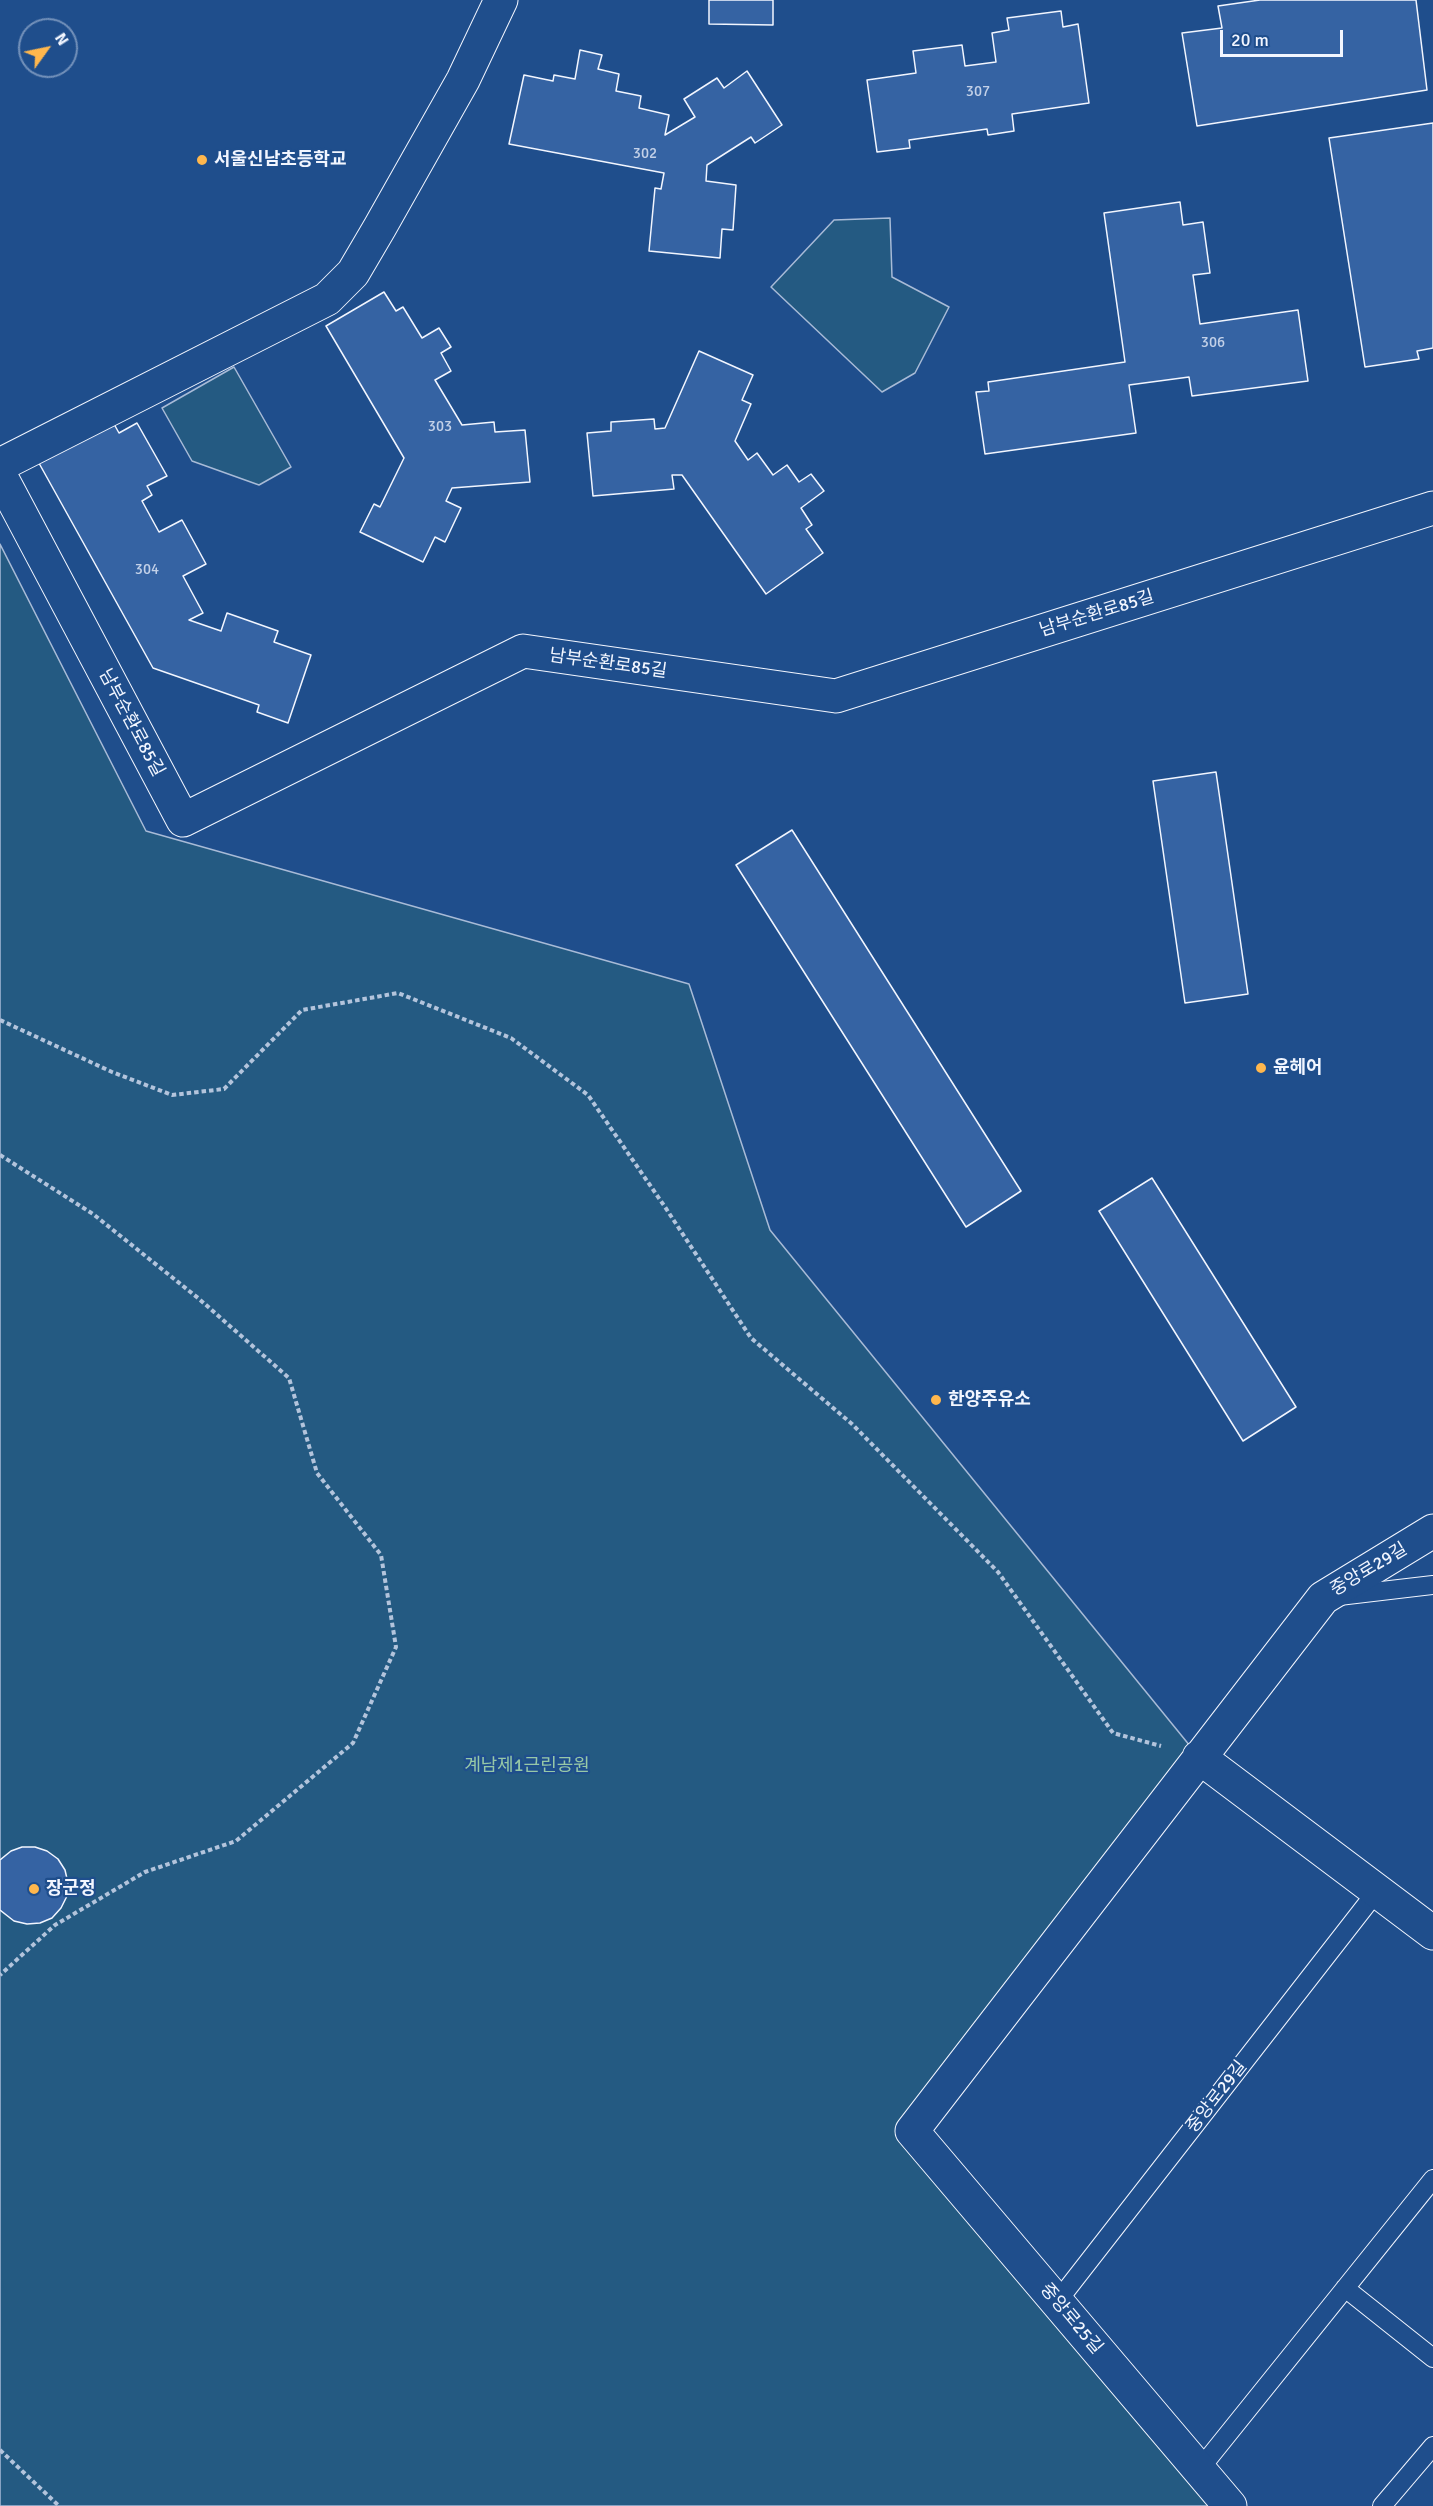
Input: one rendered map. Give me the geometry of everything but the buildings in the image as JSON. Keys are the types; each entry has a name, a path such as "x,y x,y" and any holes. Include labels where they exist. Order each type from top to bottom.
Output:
{"street":[{"path":"0,465 327,299 353,273 380,227 464,80 501,0"},
{"name":"남부순환로85길","path":"0,475 183,820 524,651 836,696 1433,508"},
{"name":"중앙로29길","path":"912,2131 1323,1598 1433,1531"},
{"path":"1199,1757 1433,1933"},
{"name":"중앙로25길","path":"912,2131 1230,2506"}],"lane":[{"path":"1323,1598 1433,1585"},
{"name":"중앙로29길","path":"1057,2302 1377,1891"},
{"path":"1200,2470 1433,2179"},
{"path":"1346,2288 1433,2358"},
{"path":"1382,2506 1433,2446"}],"path":[{"path":"0,1020 112,1072 172,1095 224,1089 302,1010 398,993 511,1038 588,1095 666,1208 751,1338 852,1424 998,1572 1113,1733 1199,1757"},
{"path":"0,1155 93,1214 198,1298 289,1378 317,1473 381,1556 396,1647 352,1743 236,1841 145,1872 55,1925 0,1975"},
{"path":"0,2450 59,2506"}],"green space":[{"path":"890,218 892,277 949,307 915,373 882,392 771,287 834,220"},
{"path":"234,367 291,467 259,485 192,461 162,408"},
{"name":"계남제1근린공원","path":"0,544 146,831 689,984 770,1230 1199,1757 913,2131 1230,2506 0,2506"}],"place":[{"name":"서울신남초등학교","path":"202,160"},
{"name":"윤헤어","path":"1261,1068"},
{"name":"한양주유소","path":"936,1400"},
{"name":"장군정","path":"34,1889"}]}
